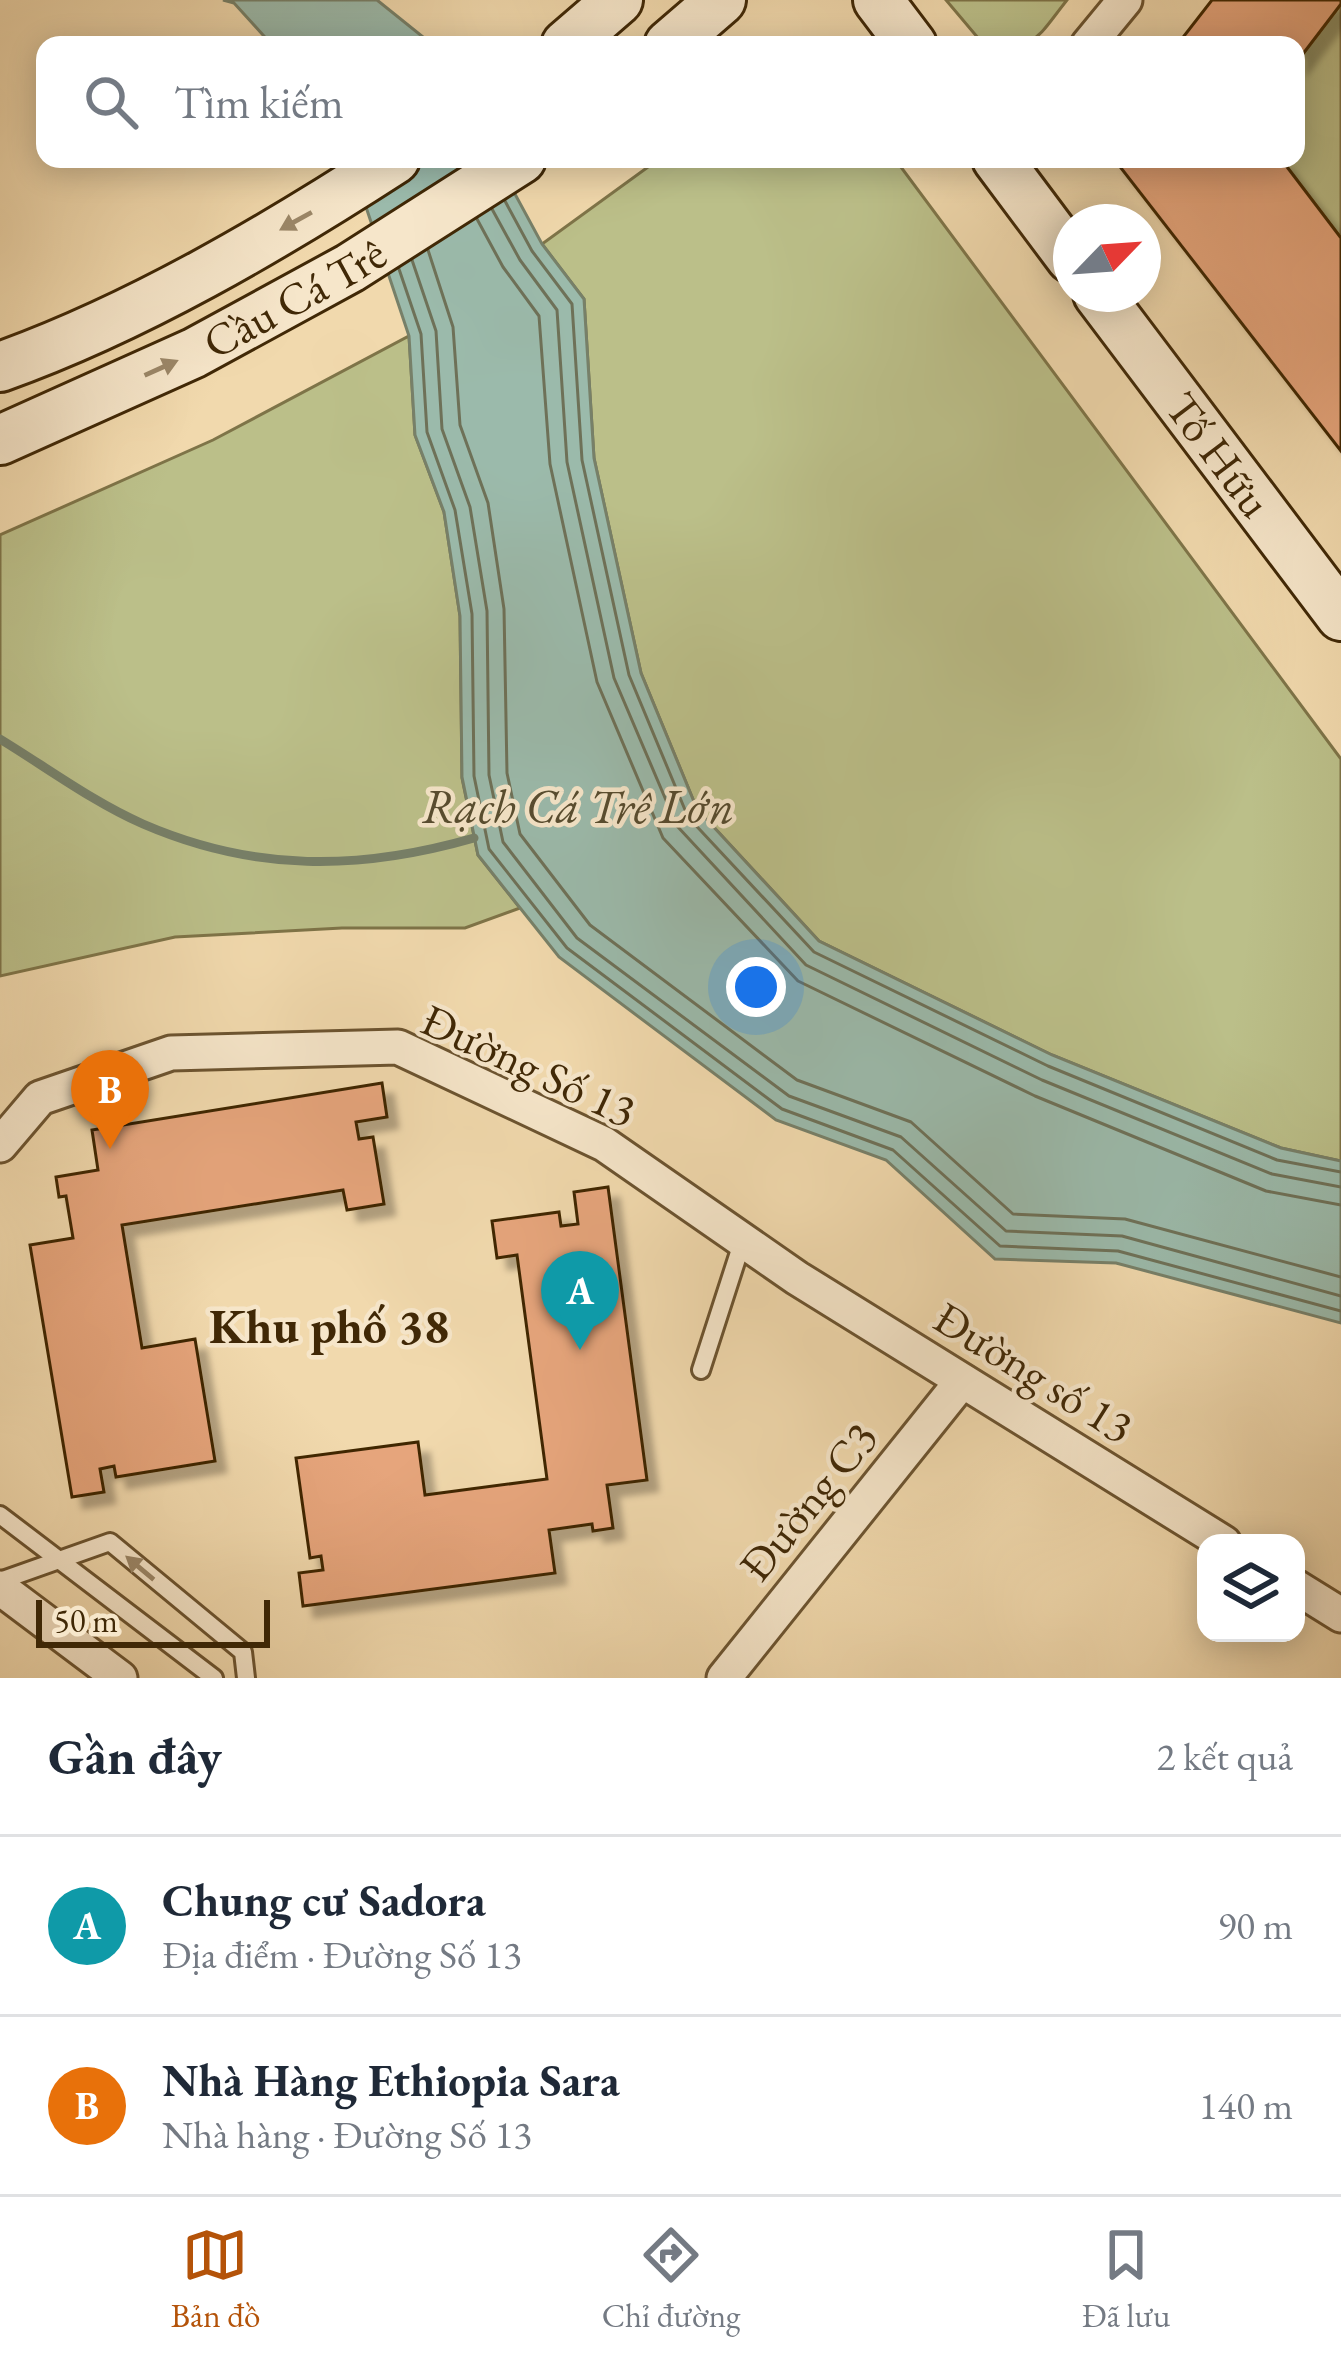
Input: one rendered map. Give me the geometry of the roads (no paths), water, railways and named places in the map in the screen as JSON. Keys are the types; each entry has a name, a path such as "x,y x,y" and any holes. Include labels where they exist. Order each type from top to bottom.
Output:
{"main road":[{"path":"576,36 618,0"},
{"path":"679,36 721,0"},
{"path":"878,0 905,36"},
{"name":"Cầu Cá Trê","path":"8,364 174,287 312,212 381,168"},
{"name":"Cầu Cá Trê","path":"0,440 194,353 350,268 507,168"},
{"path":"1004,168 1053,235"},
{"name":"Tố Hữu","path":"1111,312 1341,616"}],"street":[{"path":"1095,36 1125,0"},
{"name":"Đường Số 13","path":"0,1145 40,1097 171,1053 398,1047 604,1144 796,1278"},
{"name":"Đường số 13","path":"796,1278 1209,1534"},
{"name":"Đường C3","path":"724,1678 962,1381"},
{"path":"0,1584 120,1678"},
{"path":"1305,1593 1341,1615"}],"lane":[{"path":"701,1370 743,1240"},
{"path":"0,1515 214,1678"},
{"path":"0,1584 110,1542 243,1652 246,1678"}],"water":[{"path":"223,0 377,0 422,36 264,36 234,3"},
{"name":"Rạch Cá Trê Lớn","path":"353,168 501,168 542,244 584,299 594,458 641,673 697,809 819,941 1052,1055 1281,1148 1341,1161 1341,1323 1116,1263 995,1259 886,1160 776,1120 559,957 478,855 462,777 460,616 444,512 415,435 409,336"}],"waterway":[{"path":"0,739 124,815 225,851 266,858 348,861 474,838"}],"place":[{"name":"Nhà Hàng Ethiopia Sara","path":"110,1149"},
{"name":"Chung cư Sadora","path":"580,1350"}],"district":[{"name":"Khu phố 38","path":"329,1326"}]}
